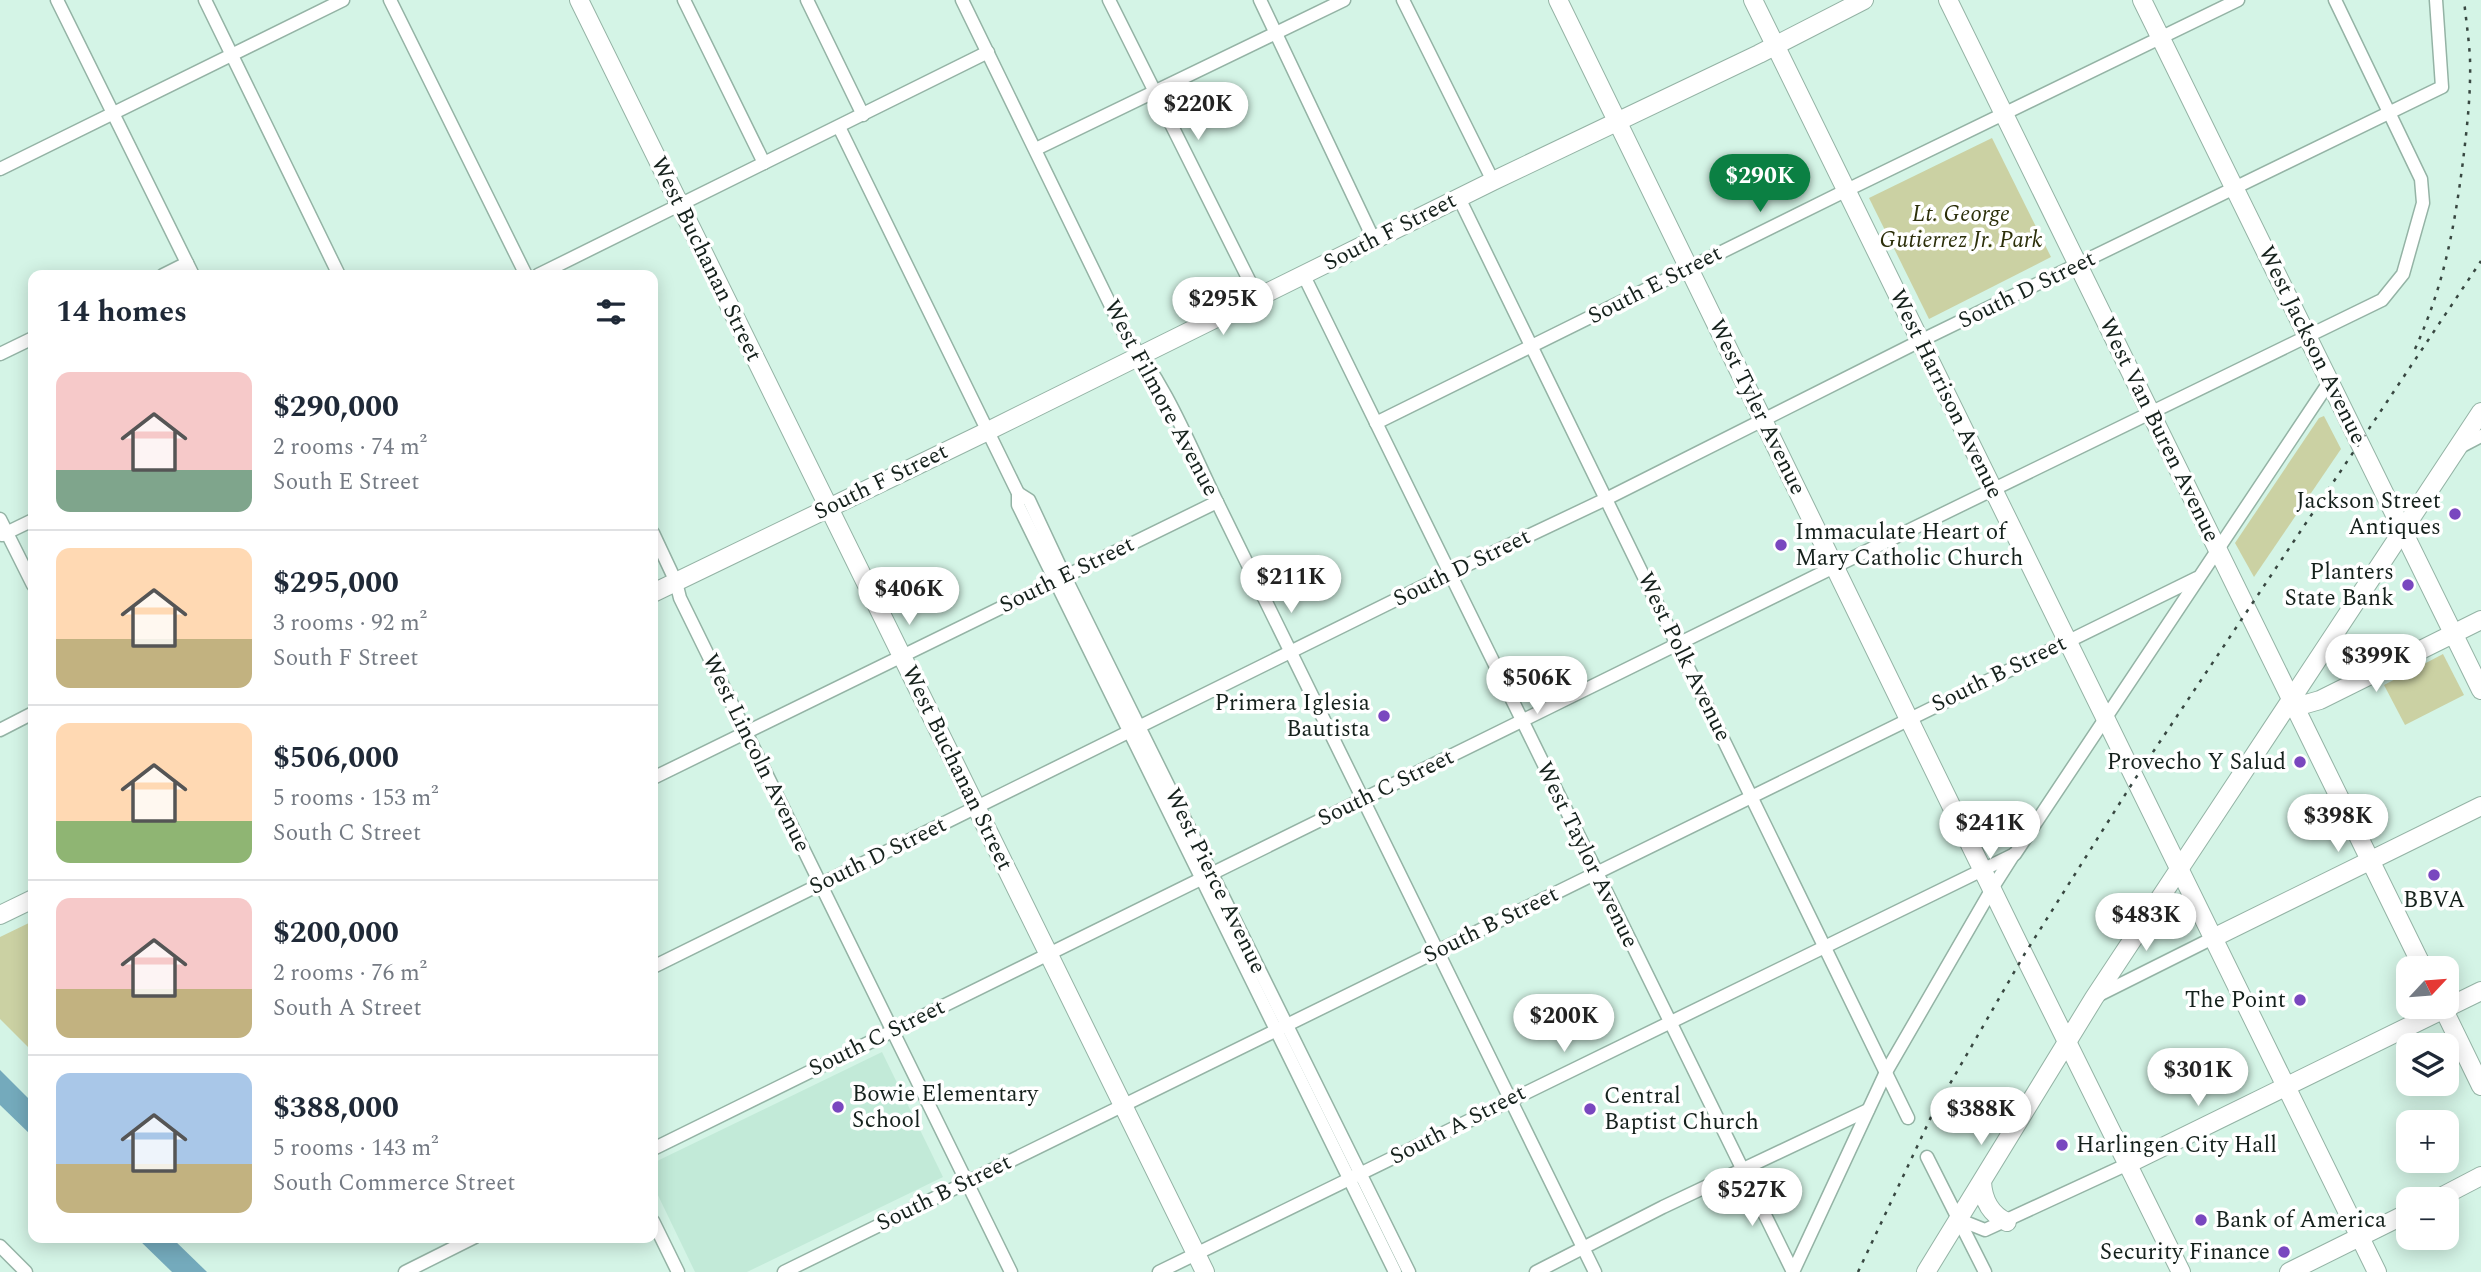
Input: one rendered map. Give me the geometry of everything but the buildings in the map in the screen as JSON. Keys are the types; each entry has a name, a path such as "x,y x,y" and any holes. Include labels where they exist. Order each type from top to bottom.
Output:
{"street":[{"path":"57,0 190,269"},
{"path":"205,0 337,270"},
{"path":"0,169 343,0"},
{"path":"390,0 524,270"},
{"name":"West Buchanan Street","path":"579,0 1205,1272"},
{"path":"684,0 764,163"},
{"path":"807,0 863,115"},
{"name":"West Filmore Avenue","path":"962,0 1126,337 1142,355 1217,502 1595,1272"},
{"path":"1110,0 1258,298"},
{"path":"1260,0 1374,240"},
{"path":"1036,149 1343,0"},
{"path":"1403,0 1493,181"},
{"name":"West Tyler Avenue","path":"1558,0 2182,1272"},
{"name":"West Harrison Avenue","path":"1753,0 2377,1272"},
{"name":"South F Street","path":"658,591 1864,0"},
{"name":"West Van Buren Avenue","path":"1948,0 2417,956"},
{"name":"West Jackson Avenue","path":"2142,0 2481,690"},
{"name":"South E Street","path":"1376,423 2238,0"},
{"path":"2334,0 2390,114"},
{"name":"South D Street","path":"658,965 1450,573 1606,499 1920,341 2442,87 2436,0"},
{"path":"548,270 988,52"},
{"name":"South C Street","path":"658,1147 2382,300 2403,274 2423,203 2421,179 2390,114"},
{"name":"West Pierce Avenue","path":"839,127 1018,493 1018,505 1060,579 1355,1176 1409,1272"},
{"name":"West Polk Avenue","path":"1459,198 1908,1118"},
{"name":"West Taylor Avenue","path":"1304,276 1793,1272"},
{"path":"0,354 28,340"},
{"path":"1793,1272 1886,1072 1993,887 2330,381"},
{"path":"1926,1272 2094,998 2481,412"},
{"path":"2456,448 2481,436"},
{"name":"South E Street","path":"658,776 1217,502"},
{"path":"0,519 4,535 28,576"},
{"path":"4,535 28,523"},
{"name":"West Lincoln Avenue","path":"658,544 676,582 680,598 1011,1272"},
{"name":"South B Street","path":"784,1272 2197,578"},
{"path":"2290,701 2306,704 2320,700 2481,620"},
{"path":"0,730 28,716"},
{"path":"2094,998 2481,806"},
{"name":"South A Street","path":"1159,1272 2015,854"},
{"path":"2,910 28,901"},
{"path":"2459,1001 2481,992"},
{"path":"1960,1220 1985,1230 2007,1222 2420,1019"},
{"path":"2448,1019 2481,1086"},
{"path":"1536,1272 1868,1110"},
{"path":"1927,1157 1985,1272"},
{"name":"West Pierce Avenue","path":"1355,1176 1395,1272"},
{"path":"2459,1188 2481,1176"},
{"path":"1982,1182 1983,1195 1988,1206 2007,1222"},
{"path":"2289,1272 2396,1219"},
{"path":"658,1231 678,1272"},
{"path":"405,1272 463,1243"},
{"path":"0,1246 26,1272"}],"shaded area":[{"name":"Bowie Elementary School","path":"882,1052 943,1177 747,1272 695,1272 658,1195 658,1161"}],"green space":[{"name":"Lt. George Gutierrez Jr. Park","path":"1992,138 2051,257 1929,319 1869,198"},
{"path":"2324,416 2341,449 2254,577 2235,543 2319,418"},
{"path":"2443,654 2464,695 2405,725 2384,685"},
{"path":"28,923 28,1047 0,1019 0,937"}],"water":[{"path":"0,1070 28,1098 28,1132 0,1105"},
{"path":"142,1243 177,1243 207,1272 172,1272"}],"railway":[{"path":"2415,349 2441,280 2460,186 2470,85 2470,52 2464,0"},
{"path":"1858,1272 1932,1115 2024,955 2135,779 2481,261"}],"place":[{"name":"Jackson Street Antiques","path":"2455,514"},
{"name":"Immaculate Heart of Mary Catholic Church","path":"1781,545"},
{"name":"Planters State Bank","path":"2408,585"},
{"name":"Primera Iglesia Bautista","path":"1384,716"},
{"name":"Provecho Y Salud","path":"2300,762"},
{"name":"BBVA","path":"2434,875"},
{"name":"The Point","path":"2300,1000"},
{"name":"Bowie Elementary School","path":"838,1107"},
{"name":"Central Baptist Church","path":"1590,1109"},
{"name":"Harlingen City Hall","path":"2062,1145"},
{"name":"Bank of America","path":"2201,1220"},
{"name":"Security Finance","path":"2284,1252"}]}
